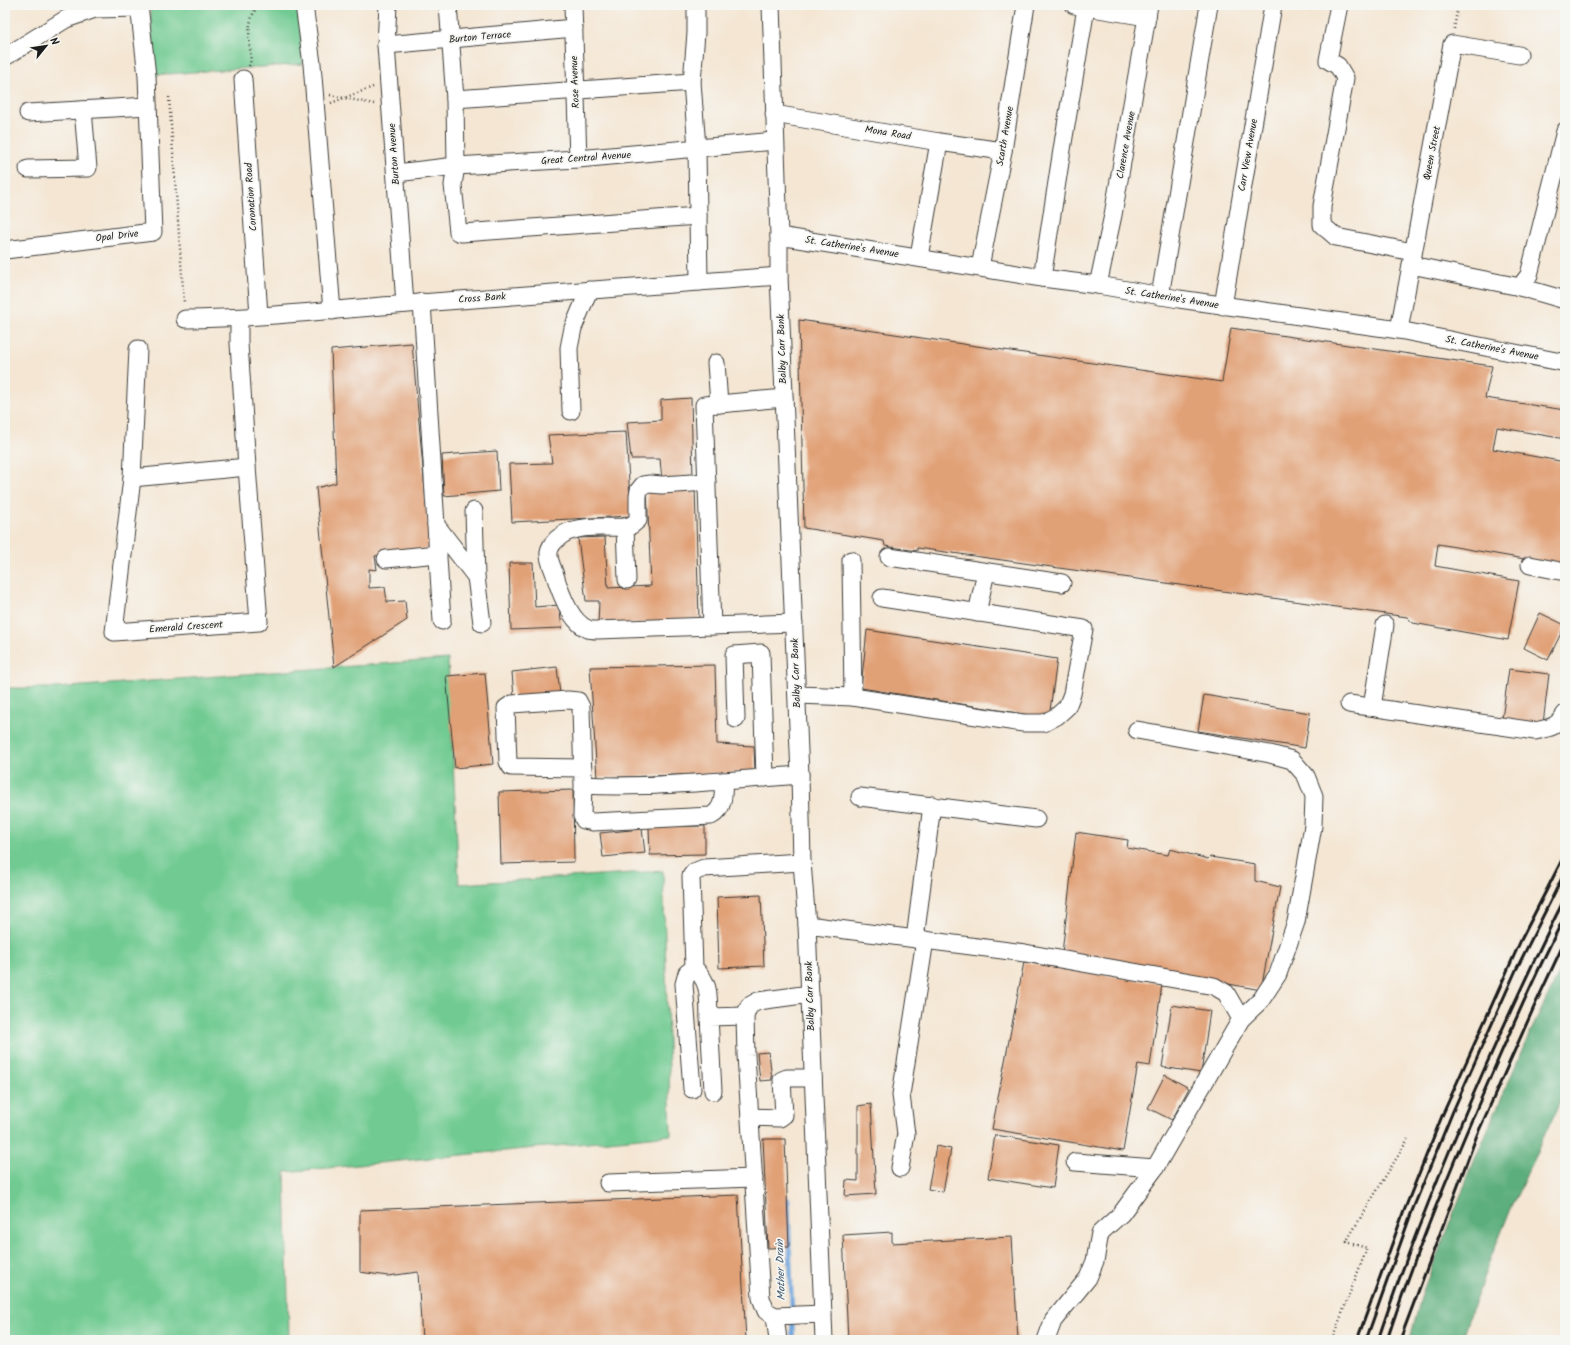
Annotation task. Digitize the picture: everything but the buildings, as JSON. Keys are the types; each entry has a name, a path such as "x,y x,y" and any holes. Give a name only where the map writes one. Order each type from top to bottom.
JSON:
{"street":[{"path":"304,5 312,64 332,311"},
{"name":"Burton Avenue","path":"388,5 386,45 396,173 413,303 436,525 442,621"},
{"path":"448,5 455,99 456,166 453,184 458,232 462,233 698,216"},
{"name":"Rose Avenue","path":"573,5 578,159"},
{"path":"696,5 696,33 692,82 697,148 699,282"},
{"name":"Balby Carr Bank","path":"771,5 779,276 797,695 802,862 807,925 824,1340"},
{"name":"Scarth Avenue","path":"980,267 1003,150 1026,5"},
{"path":"1160,296 1210,5"},
{"name":"Carr View Avenue","path":"1223,306 1274,5"},
{"path":"1339,5 1328,60 1338,66 1345,78 1322,206 1322,225 1336,237 1565,300"},
{"path":"1042,278 1064,137 1080,6 1148,11"},
{"path":"5,57 66,19 95,9 139,7"},
{"name":"Opal Drive","path":"5,250 153,232 148,76 139,7"},
{"name":"Clarence Avenue","path":"1098,285 1114,215 1148,11"},
{"name":"Burton Terrace","path":"386,45 574,28"},
{"path":"1452,44 1519,55"},
{"name":"Queen Street","path":"1399,330 1452,44"},
{"name":"Coronation Road","path":"243,79 259,315"},
{"path":"455,99 692,82"},
{"path":"28,113 148,106"},
{"path":"28,169 88,168 83,110"},
{"name":"Mona Road","path":"774,114 939,142 1003,150"},
{"path":"1520,287 1529,275 1565,131"},
{"name":"Great Central Avenue","path":"396,173 456,166 578,159 775,141"},
{"path":"919,257 939,142"},
{"name":"St. Catherine's Avenue","path":"779,236 919,257 1042,278 1098,285 1223,306 1399,330 1561,362 1565,361"},
{"name":"Cross Bank","path":"185,319 239,318 259,315 332,311 413,303 779,276"},
{"path":"571,411 569,348 573,328 589,290"},
{"name":"Emerald Crescent","path":"138,349 132,478 114,632 259,622 247,467 239,343 239,318"},
{"path":"716,363 719,404"},
{"path":"712,626 704,405 784,398"},
{"path":"132,478 247,467"},
{"path":"707,482 643,485 638,496 638,520 632,525 625,527 581,528 570,531 561,536 552,544 548,554 559,590 575,618 588,628 597,630 794,623"},
{"path":"474,511 476,577 482,623"},
{"path":"436,525 476,577"},
{"path":"625,527 627,580"},
{"path":"386,559 438,554"},
{"path":"889,557 1062,583"},
{"path":"851,560 853,697"},
{"path":"1530,565 1565,572"},
{"path":"977,613 986,572"},
{"path":"797,695 853,697 1023,723 1044,723 1057,716 1066,707 1072,694 1084,630 882,598"},
{"path":"1372,707 1385,625"},
{"path":"736,720 734,655 761,653 765,778"},
{"path":"584,768 511,767 508,762 506,708 512,704 568,700 578,701 581,707 584,768 582,816 584,820 592,822 711,816 717,813 721,806 723,781"},
{"path":"1349,704 1535,731 1550,728 1560,722 1565,714"},
{"path":"1046,1340 1054,1321 1088,1278 1095,1261 1100,1233 1121,1214 1155,1168 1241,1019 1261,1000 1278,974 1296,922 1313,826 1314,796 1306,776 1292,760 1270,754 1137,730"},
{"path":"583,786 599,787 675,784 800,774"},
{"path":"860,798 932,805 1036,819"},
{"path":"900,1168 906,1134 901,1095 920,939 932,805"},
{"path":"713,1090 707,986 702,975 694,968 691,876 694,872 704,868 802,862"},
{"path":"807,925 1025,952 1214,986 1226,993 1241,1019"},
{"path":"692,1089 684,984 687,973 694,968"},
{"path":"810,994 758,1001 749,1006 745,1016 761,1298 766,1311 779,1316 823,1314"},
{"path":"709,1017 745,1016"},
{"path":"750,1117 780,1118 784,1114 782,1080 787,1078 813,1078"},
{"path":"1075,1162 1155,1168"},
{"path":"608,1183 754,1178"},
{"path":"778,1340 779,1316"}],"path":[{"path":"243,79 251,62 249,38 250,22 258,5"},
{"path":"1452,44 1458,5"},
{"path":"315,100 344,98 389,81"},
{"path":"169,97 185,319"},
{"path":"315,100 344,98 391,108"},
{"path":"1332,1340 1367,1248 1346,1242 1408,1139"}],"green space":[{"path":"150,5 299,5 303,64 154,75"},
{"path":"448,659 459,884 663,871 671,1135 285,1172 289,1340 5,1340 5,688 56,688"},
{"path":"1565,961 1565,1090 1509,1213 1482,1281 1462,1340 1410,1340 1422,1293 1475,1159 1527,1039"}],"waterway":[{"name":"Mother Drain","path":"788,1199 792,1311"},
{"name":"Mother Drain","path":"792,1319 793,1340"}],"railway":[{"path":"1357,1340 1404,1211 1442,1116 1521,940 1565,854"},
{"path":"1366,1340 1412,1211 1453,1111 1516,970 1565,872"},
{"path":"1378,1340 1429,1200 1457,1131 1515,1001 1565,898"},
{"path":"1387,1340 1422,1241 1462,1143 1526,996 1565,916"},
{"path":"1400,1340 1477,1135 1565,941"}]}
